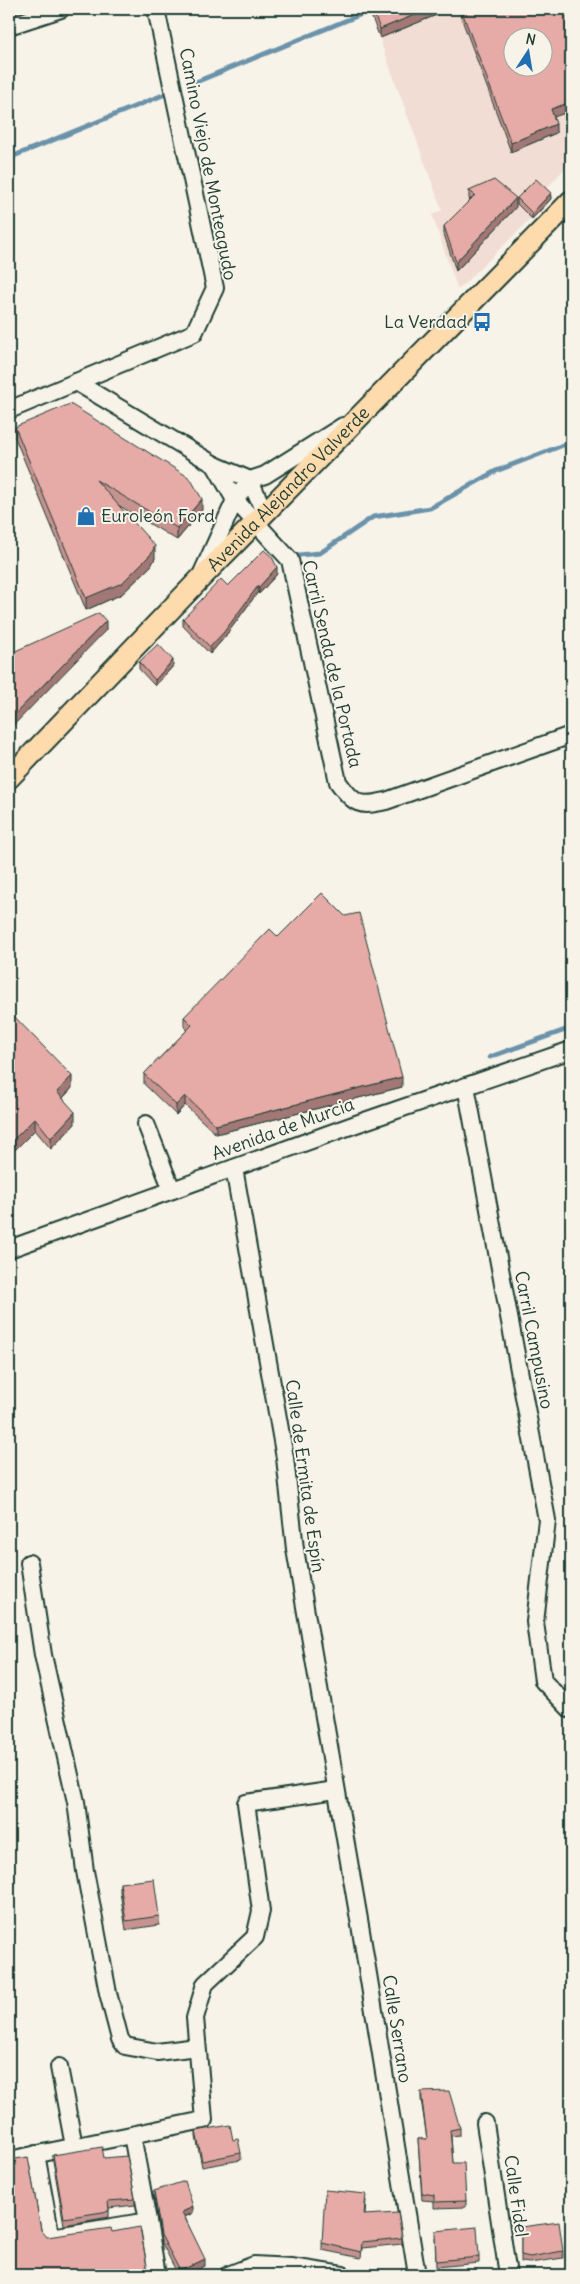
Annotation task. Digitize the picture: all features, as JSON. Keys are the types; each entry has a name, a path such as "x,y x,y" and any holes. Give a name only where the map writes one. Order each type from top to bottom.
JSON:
{"main road":[{"name":"Avenida Alejandro Valverde","path":"9,778 197,582 571,201"}],"street":[{"path":"9,26 60,9"},
{"name":"Camino Viejo de Monteagudo","path":"9,410 194,333 215,288 156,9"},
{"path":"76,382 215,465 250,480"},
{"path":"197,582 235,500 250,480 265,475 360,416"},
{"name":"Carril Senda de la Portada","path":"215,465 235,500 260,519 290,560 338,782 350,799 367,805 386,801 571,735"},
{"path":"250,480 260,519"},
{"name":"Avenida de Murcia","path":"9,1249 571,1050"},
{"name":"Carril Campusino","path":"466,1086 547,1520 535,1622 543,1681 571,1710"},
{"path":"146,1124 172,1190"},
{"name":"Calle de Ermita de Espín","path":"234,1168 285,1458 295,1549 336,1790"},
{"path":"29,1563 43,1654 76,1802 86,1879 108,1993 120,2039 125,2046 157,2052 197,2047"},
{"path":"9,2160 204,2120 194,2018 205,1984 255,1937 261,1911 246,1803 336,1790"},
{"name":"Calle Serrano","path":"336,1790 417,2275"},
{"path":"59,2067 74,2146"},
{"name":"Calle Fidel","path":"485,2123 508,2275"},
{"path":"132,2135 157,2275"},
{"path":"36,2154 51,2237 148,2221"},
{"path":"228,2275 254,2270 292,2267 343,2275"}],"shaded area":[{"path":"395,9 571,9 571,162 543,192 551,199 458,290 432,215 442,210 372,18"}],"building":[{"path":"372,9 429,9 380,29"},
{"path":"461,9 571,9 571,102 551,109 556,124 511,143"},
{"path":"536,179 551,193 532,213 517,198"},
{"path":"494,180 516,198 456,262 444,226 475,195 469,191"},
{"name":"Euroleón Ford","path":"70,404 190,478 202,499 177,528 96,480 155,546 151,554 122,583 86,598 15,427"},
{"path":"264,550 272,557 277,567 258,586 224,632 210,647 183,619 221,579 228,586"},
{"path":"99,613 106,621 9,720 9,654"},
{"path":"158,644 173,660 155,680 139,662"},
{"path":"322,893 345,916 359,913 402,1077 216,1125 185,1096 176,1105 144,1074 192,1025 184,1017 270,929 278,937"},
{"path":"9,1011 72,1076 57,1092 75,1112 51,1138 35,1118 9,1144"},
{"path":"154,1879 159,1916 126,1921 120,1883"},
{"path":"449,2091 460,2128 450,2130 453,2163 464,2163 466,2201 434,2202 434,2195 422,2193 418,2139 427,2139 421,2092"},
{"path":"230,2125 233,2140 238,2139 241,2153 202,2161 196,2131"},
{"path":"102,2147 104,2158 127,2156 135,2199 108,2201 109,2211 64,2218 53,2155"},
{"path":"28,2157 41,2230 47,2237 111,2228 112,2232 140,2227 147,2267 153,2275 9,2275 9,2160"},
{"path":"185,2181 193,2207 182,2212 205,2259 180,2271 161,2235 154,2191"},
{"path":"325,2190 366,2194 364,2215 398,2213 402,2238 362,2242 361,2252 322,2243"},
{"path":"559,2222 563,2251 530,2257 521,2255 521,2227"},
{"path":"477,2227 479,2257 436,2261 435,2231"}],"waterway":[{"path":"191,84 374,9"},
{"path":"9,158 163,95"},
{"path":"299,555 320,553 373,517 430,508 496,471 571,442"},
{"path":"490,1057 571,1028"}],"place":[{"name":"La Verdad","path":"482,322"},
{"name":"Euroleón Ford","path":"86,516"}]}
